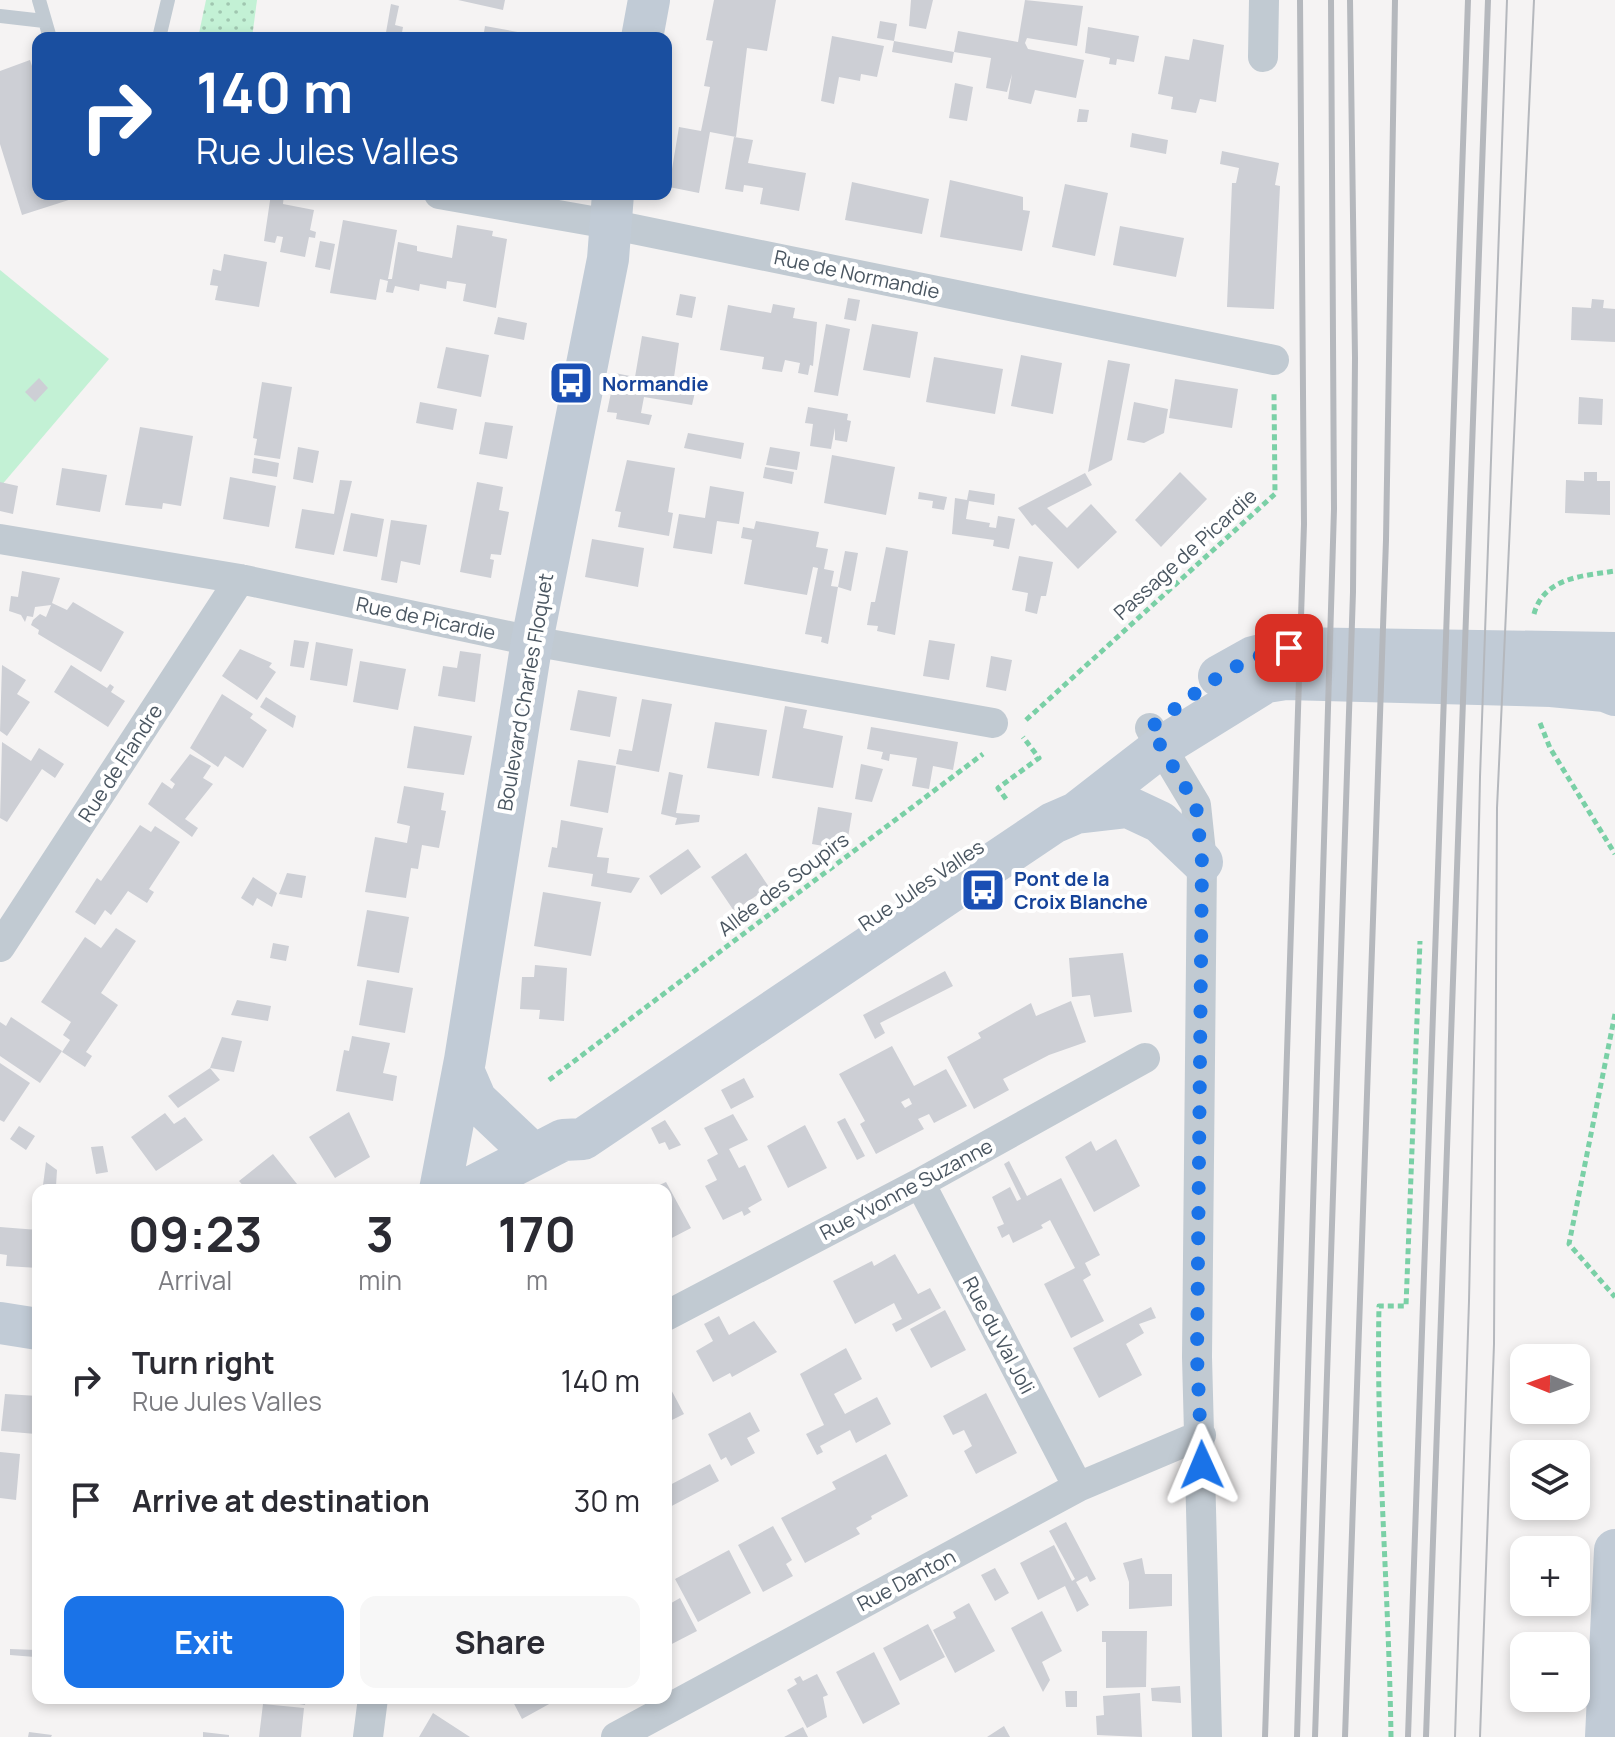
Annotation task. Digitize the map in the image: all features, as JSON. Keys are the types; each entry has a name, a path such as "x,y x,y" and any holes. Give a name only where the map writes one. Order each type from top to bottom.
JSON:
{"street":[{"path":"643,32 649,0"},
{"path":"1263,57 1264,0"},
{"name":"Rue de Normandie","path":"508,200 611,209 1274,360"},
{"name":"Boulevard Charles Floquet","path":"441,1184 463,1070 532,641 608,259 611,209"},
{"name":"Rue de Picardie","path":"0,539 240,579 532,641 1005,726"},
{"name":"Rue de Flandre","path":"0,947 240,579"},
{"name":"Rue Jules Valles","path":"548,1147 583,1139 1053,823 1076,813 1235,666 1253,657 1288,663 1547,668 1613,685"},
{"path":"1156,737 1196,805 1202,862 1197,1357 1207,1737"},
{"name":"Rue Jules Valles","path":"477,1184 548,1147 575,1123 1156,737"},
{"path":"1076,813 1128,807 1160,822 1202,862"},
{"name":"Rue Yvonne Suzanne","path":"672,1313 920,1183 1145,1058"},
{"path":"463,1070 476,1100 548,1147"},
{"name":"Rue du Val Joli","path":"920,1183 1078,1487"},
{"path":"0,1323 32,1328"},
{"name":"Rue Danton","path":"616,1737 1078,1487 1201,1435"},
{"path":"1606,1737 1615,1550"},
{"path":"368,1737 372,1704"}],"lane":[{"path":"39,0 48,32"},
{"path":"160,32 168,0"},
{"path":"0,16 44,21"}],"path":[{"name":"Passage de Picardie","path":"1005,726 1275,494 1274,360"},
{"path":"1005,726 1039,758 998,788 1006,799"},
{"name":"Allée des Soupirs","path":"549,1080 1005,726"},
{"path":"1391,1737 1390,1616 1381,1519 1379,1306 1406,1306 1420,941"},
{"path":"1615,1014 1569,1244 1615,1297"}],"green space":[{"path":"206,0 257,0 253,32 199,32"},
{"path":"0,270 109,359 0,487"}],"building":[{"path":"458,0 505,0 503,10"},
{"path":"714,0 776,0 767,51 747,48 736,137 710,132 699,193 672,188 672,169 679,127 701,131 710,87 704,86 713,41 706,40"},
{"path":"911,0 933,0 926,29 909,26"},
{"path":"1025,0 1083,6 1077,46 1027,38 1025,43 1028,49 1084,60 1076,98 1035,90 1031,104 1008,99 1012,74 1007,92 986,88 991,58 954,52 958,31 1018,42"},
{"path":"391,4 399,6 395,25 403,27 402,32 386,32"},
{"path":"880,21 897,24 894,41 877,38"},
{"path":"485,26 518,32 484,32"},
{"path":"1088,27 1139,36 1134,62 1117,59 1116,65 1109,64 1110,58 1085,53"},
{"path":"832,36 884,46 877,77 861,74 860,81 839,77 834,104 821,101"},
{"path":"1193,39 1224,45 1216,102 1200,99 1196,113 1171,109 1173,97 1158,94 1165,56 1189,60"},
{"path":"894,41 954,52 952,63 892,52"},
{"path":"30,60 32,66 32,200 69,200 22,215 0,144 0,71"},
{"path":"955,83 973,87 967,121 949,118"},
{"path":"1079,109 1089,110 1087,122 1077,122"},
{"path":"1132,133 1168,140 1166,154 1130,147"},
{"path":"734,137 753,140 748,163 806,173 799,211 760,204 763,188 744,185 743,192 725,189"},
{"path":"1222,151 1279,163 1275,185 1280,186 1274,309 1227,307 1232,183 1236,183 1239,168 1220,164"},
{"path":"950,180 1023,197 1023,210 1030,211 1022,251 940,237"},
{"path":"852,182 929,199 922,234 845,220"},
{"path":"1065,184 1108,193 1095,256 1052,247"},
{"path":"270,200 283,200 283,204 314,210 310,230 316,232 315,238 309,237 305,257 280,252 283,237 277,236 275,243 264,241"},
{"path":"343,220 397,230 388,279 392,279 398,242 417,246 417,251 452,258 457,225 493,231 492,236 507,239 496,308 463,301 466,284 447,281 446,289 420,284 419,291 395,286 393,293 386,292 388,281 380,279 376,300 330,293"},
{"path":"1120,226 1184,238 1176,277 1113,265"},
{"path":"320,241 335,244 330,270 315,267"},
{"path":"224,254 267,262 259,307 215,300 218,286 210,285 213,269 221,271"},
{"path":"680,294 696,297 692,318 676,315"},
{"path":"848,298 860,300 856,321 844,319"},
{"path":"1592,299 1604,300 1603,308 1615,309 1615,342 1571,340 1572,307 1591,308"},
{"path":"773,304 795,308 793,318 817,322 813,366 810,365 808,375 798,373 800,363 785,360 782,372 762,369 764,357 720,350 728,305 771,313"},
{"path":"498,317 527,323 524,340 494,334"},
{"path":"826,324 850,329 838,396 814,392"},
{"path":"872,324 918,332 910,378 863,370"},
{"path":"642,336 679,343 673,384 696,388 692,405 644,397 641,413 652,415 649,425 616,419 617,413 607,412 615,373 635,377"},
{"path":"446,347 489,355 481,397 437,388"},
{"path":"1021,355 1062,363 1053,414 1011,406"},
{"path":"934,357 1003,369 995,414 926,402"},
{"path":"1108,360 1130,364 1112,460 1088,472"},
{"path":"39,378 48,388 35,402 25,392"},
{"path":"1175,379 1238,389 1232,428 1169,418"},
{"path":"262,382 292,387 280,459 254,455 257,439 253,438"},
{"path":"1579,397 1603,399 1602,425 1578,424"},
{"path":"420,402 457,409 453,430 416,423"},
{"path":"1134,402 1168,409 1164,433 1144,443 1127,440"},
{"path":"808,407 848,414 847,420 851,421 847,442 835,440 835,428 831,449 810,446 813,424 805,423"},
{"path":"485,422 513,426 507,459 479,454"},
{"path":"140,427 193,436 181,506 163,503 162,509 125,505"},
{"path":"688,433 744,443 741,459 684,448"},
{"path":"298,447 319,451 313,483 293,479"},
{"path":"770,447 800,452 797,470 766,465"},
{"path":"832,455 895,467 886,515 824,503"},
{"path":"254,458 279,463 277,477 252,473"},
{"path":"627,460 675,468 668,512 673,513 669,536 618,527 621,512 615,511"},
{"path":"765,467 794,472 792,484 763,478"},
{"path":"62,468 107,475 100,512 56,505"},
{"path":"1180,472 1207,499 1161,547 1135,520"},
{"path":"1584,472 1597,472 1597,481 1610,481 1610,515 1565,513 1566,480 1584,481"},
{"path":"1085,473 1092,485 1047,508 1067,528 1091,504 1117,532 1078,569 1035,524 1032,526 1018,508"},
{"path":"230,477 276,486 269,527 223,519"},
{"path":"340,480 352,481 334,555 295,548 302,509 334,514"},
{"path":"0,482 18,486 13,514 0,511"},
{"path":"477,482 503,487 499,510 509,512 501,555 491,554 490,559 494,560 491,578 460,572"},
{"path":"710,486 744,492 739,524 717,521 712,554 673,548 679,514 705,518"},
{"path":"969,490 995,494 994,505 969,501 966,519 990,523 989,527 996,528 998,516 1015,519 1009,549 993,546 994,540 952,534 955,498 967,500"},
{"path":"919,492 947,497 944,510 932,508 933,501 918,499"},
{"path":"351,513 384,519 377,557 343,551"},
{"path":"391,520 427,525 420,565 401,561 397,583 381,580"},
{"path":"756,521 819,532 816,547 828,549 824,569 834,571 831,586 838,587 828,644 821,642 822,637 805,634 818,568 813,567 807,595 744,584 752,540 741,538 743,527 754,529"},
{"path":"592,539 644,548 638,587 585,577"},
{"path":"886,547 908,551 895,635 877,631 878,626 867,625"},
{"path":"845,551 858,553 851,591 838,587"},
{"path":"1019,556 1053,562 1046,596 1041,596 1037,614 1025,611 1028,593 1012,590"},
{"path":"22,571 60,578 52,603 67,610 73,602 124,632 101,672 38,634 39,630 31,625 40,614 46,617 51,605 35,607 33,617 27,616 25,622 21,615 9,611 11,596 18,597"},
{"path":"294,640 309,642 304,668 290,666"},
{"path":"929,640 955,644 949,680 923,676"},
{"path":"316,642 353,649 347,686 310,680"},
{"path":"240,649 272,663 269,667 276,672 257,700 222,676"},
{"path":"460,651 481,654 475,702 438,696 443,666 457,668"},
{"path":"991,656 1012,660 1006,691 986,687"},
{"path":"360,661 406,669 398,710 353,702"},
{"path":"2,665 26,680 17,694 30,702 7,736 0,731"},
{"path":"71,665 107,688 110,684 114,687 111,692 125,701 108,727 54,692"},
{"path":"578,690 617,697 610,737 570,730"},
{"path":"222,694 253,714 250,718 267,730 243,768 225,756 218,767 190,748"},
{"path":"266,697 296,716 293,728 260,707"},
{"path":"642,699 672,704 659,772 616,764 619,749 632,751"},
{"path":"785,706 807,710 803,728 843,736 833,788 772,778"},
{"path":"715,722 767,730 759,776 707,768"},
{"path":"414,726 472,736 464,775 407,768"},
{"path":"871,727 958,742 953,770 933,766 929,789 912,786 917,758 890,754 889,761 881,759 883,752 867,749"},
{"path":"2,742 31,761 39,748 64,764 55,778 42,769 7,822 0,818"},
{"path":"190,754 211,766 203,778 213,784 185,819 198,828 192,837 148,804 162,782 172,789 175,784 170,780"},
{"path":"578,760 616,766 608,813 570,806"},
{"path":"861,764 883,769 872,802 855,799"},
{"path":"669,772 683,775 676,813 700,815 699,822 675,825 677,818 661,814"},
{"path":"404,786 444,793 441,810 446,811 439,848 422,845 418,869 411,868 406,898 365,892 375,837 407,843 410,826 397,823"},
{"path":"818,807 852,813 846,850 812,844"},
{"path":"561,820 603,828 597,857 609,858 607,873 640,878 631,893 591,886 593,874 548,867 552,847 557,848"},
{"path":"140,825 151,832 155,826 180,842 149,889 154,892 147,903 128,891 111,915 105,910 95,925 75,912 97,878 101,881"},
{"path":"688,849 701,867 661,895 649,876"},
{"path":"746,853 769,887 734,911 711,877"},
{"path":"287,873 306,876 302,898 279,894"},
{"path":"253,877 277,893 272,907 257,898 253,906 241,898"},
{"path":"543,892 601,902 591,956 534,946"},
{"path":"367,910 409,917 399,973 357,966"},
{"path":"116,928 136,941 101,993 118,1005 86,1052 92,1056 85,1067 62,1052 70,1040 63,1035 71,1022 41,1002 85,937 101,948"},
{"path":"273,943 289,946 286,961 270,958"},
{"path":"1123,953 1132,1012 1094,1017 1090,995 1072,997 1069,958"},
{"path":"535,965 567,968 564,1021 539,1019 540,1010 520,1009 522,977 534,977"},
{"path":"945,971 953,986 880,1023 885,1033 875,1039 863,1015"},
{"path":"367,980 413,988 405,1033 359,1025"},
{"path":"237,1000 271,1006 268,1021 231,1015"},
{"path":"1071,1001 1086,1042 1049,1055 1003,1079 1009,1090 974,1109 947,1057 981,1038 978,1033 1031,1003 1036,1016"},
{"path":"11,1017 62,1051 40,1083 0,1056 0,1022 6,1026"},
{"path":"352,1036 390,1043 383,1073 397,1076 393,1101 336,1091 344,1050 349,1051"},
{"path":"222,1037 242,1041 234,1072 210,1068"},
{"path":"892,1046 914,1086 946,1069 967,1106 934,1123 929,1114 918,1119 924,1129 876,1154 860,1124 865,1121 839,1074","holes":["909,1098 912,1104 905,1108 901,1102"]},
{"path":"0,1063 30,1083 4,1122 0,1120"},
{"path":"210,1068 220,1080 178,1108 168,1096"},
{"path":"744,1078 754,1097 731,1109 721,1090"},
{"path":"349,1112 370,1157 335,1178 309,1137"},
{"path":"165,1113 174,1124 185,1117 203,1140 156,1171 131,1137"},
{"path":"733,1114 748,1140 729,1149 739,1168 745,1165 762,1200 748,1208 751,1212 744,1216 742,1211 723,1220 705,1186 717,1180 707,1160 718,1154 704,1128"},
{"path":"845,1118 865,1156 857,1160 837,1122"},
{"path":"665,1120 681,1145 669,1150 665,1142 659,1144 651,1128"},
{"path":"805,1125 827,1168 788,1188 767,1146"},
{"path":"19,1126 35,1136 26,1150 10,1139"},
{"path":"1116,1139 1140,1186 1094,1212 1065,1157 1091,1141 1096,1151"},
{"path":"103,1146 108,1172 96,1174 91,1147"},
{"path":"273,1154 297,1184 242,1184 239,1181"},
{"path":"1009,1161 1027,1196 1061,1178 1100,1255 1085,1263 1091,1275 1083,1280 1104,1321 1071,1338 1044,1284 1075,1268 1050,1220 1041,1225 1043,1228 1013,1243 1009,1234 1002,1238 997,1227 1004,1224 992,1197 1010,1187 1017,1201 1021,1199 1004,1164"},
{"path":"46,1162 57,1170 56,1184 43,1184"},
{"path":"672,1193 691,1228 672,1238"},
{"path":"0,1227 32,1230 32,1268 6,1266 7,1255 0,1254"},
{"path":"895,1254 918,1294 930,1288 941,1308 896,1332 892,1324 902,1319 894,1303 855,1324 833,1281 872,1261 874,1266"},
{"path":"1151,1307 1156,1318 1139,1324 1144,1333 1126,1344 1142,1375 1099,1398 1073,1348"},
{"path":"945,1310 966,1350 931,1368 910,1329"},
{"path":"719,1316 729,1335 754,1321 777,1352 732,1377 730,1373 713,1382 696,1351 713,1341 704,1324"},
{"path":"846,1348 862,1379 834,1394 845,1414 877,1397 891,1424 856,1443 850,1430 820,1446 823,1452 817,1455 806,1434 824,1425 800,1374"},
{"path":"672,1391 684,1414 672,1420"},
{"path":"986,1393 1017,1453 976,1474 964,1451 972,1446 964,1430 953,1435 943,1416"},
{"path":"5,1394 32,1396 32,1434 1,1431"},
{"path":"750,1412 760,1431 747,1438 755,1453 731,1466 726,1457 721,1460 708,1434"},
{"path":"0,1452 20,1454 16,1500 0,1498"},
{"path":"886,1454 908,1496 871,1516 872,1519 856,1528 860,1534 805,1563 781,1518 836,1489 832,1482"},
{"path":"710,1464 719,1481 672,1506 672,1484"},
{"path":"1066,1522 1096,1579 1090,1582 1087,1576 1076,1582 1089,1605 1077,1612 1065,1586 1038,1600 1020,1563 1054,1545 1072,1581 1075,1579 1049,1531"},
{"path":"773,1526 792,1560 786,1564 793,1576 763,1592 738,1545"},
{"path":"729,1550 751,1593 698,1622 675,1579"},
{"path":"1142,1558 1145,1574 1172,1574 1172,1606 1129,1609 1129,1582 1123,1563"},
{"path":"995,1568 1009,1593 995,1601 981,1575"},
{"path":"680,1598 697,1631 672,1644 672,1603"},
{"path":"969,1603 995,1651 955,1673 933,1630 956,1618 953,1612"},
{"path":"1042,1611 1062,1651 1042,1662 1050,1680 1043,1692 1011,1628"},
{"path":"928,1624 945,1657 900,1681 883,1648"},
{"path":"1102,1631 1147,1631 1146,1687 1106,1688 1106,1642 1102,1642"},
{"path":"10,1649 32,1650 32,1657 10,1655"},
{"path":"874,1652 900,1704 863,1724 836,1672"},
{"path":"817,1674 828,1695 823,1697 827,1717 807,1728 787,1690 797,1684 794,1679 800,1676 803,1681"},
{"path":"1180,1686 1181,1703 1152,1701 1151,1688"},
{"path":"1065,1691 1077,1691 1077,1707 1066,1707"},
{"path":"1140,1693 1142,1737 1097,1735 1096,1716 1104,1715 1103,1696"},
{"path":"263,1704 304,1708 301,1737 259,1737"},
{"path":"514,1704 549,1704 522,1719"},
{"path":"433,1713 470,1737 419,1737"},
{"path":"1004,1726 1010,1737 987,1737"},
{"path":"803,1727 808,1737 784,1737"},
{"path":"29,1732 52,1735 28,1737"},
{"path":"203,1732 229,1735 229,1737 203,1737"}],"tram line":[{"path":"1455,1737 1469,1301 1480,777 1507,0"},
{"path":"1480,1737 1494,1344 1497,808 1534,0"}],"railway":[{"path":"1265,1737 1304,524 1300,0"},
{"path":"1297,1737 1334,509 1331,0"},
{"path":"1315,1737 1353,592 1355,358 1350,0"},
{"path":"1345,1737 1386,540 1395,0"},
{"path":"1408,1737 1468,0"},
{"path":"1426,1737 1488,0"}],"place":[{"name":"Normandie","path":"571,383"},
{"name":"Pont de la Croix Blanche","path":"983,890"}],"route":[{"path":"1202,1465 1197,1357 1202,862 1196,805 1150,728 1235,666 1253,657 1289,648"}]}
